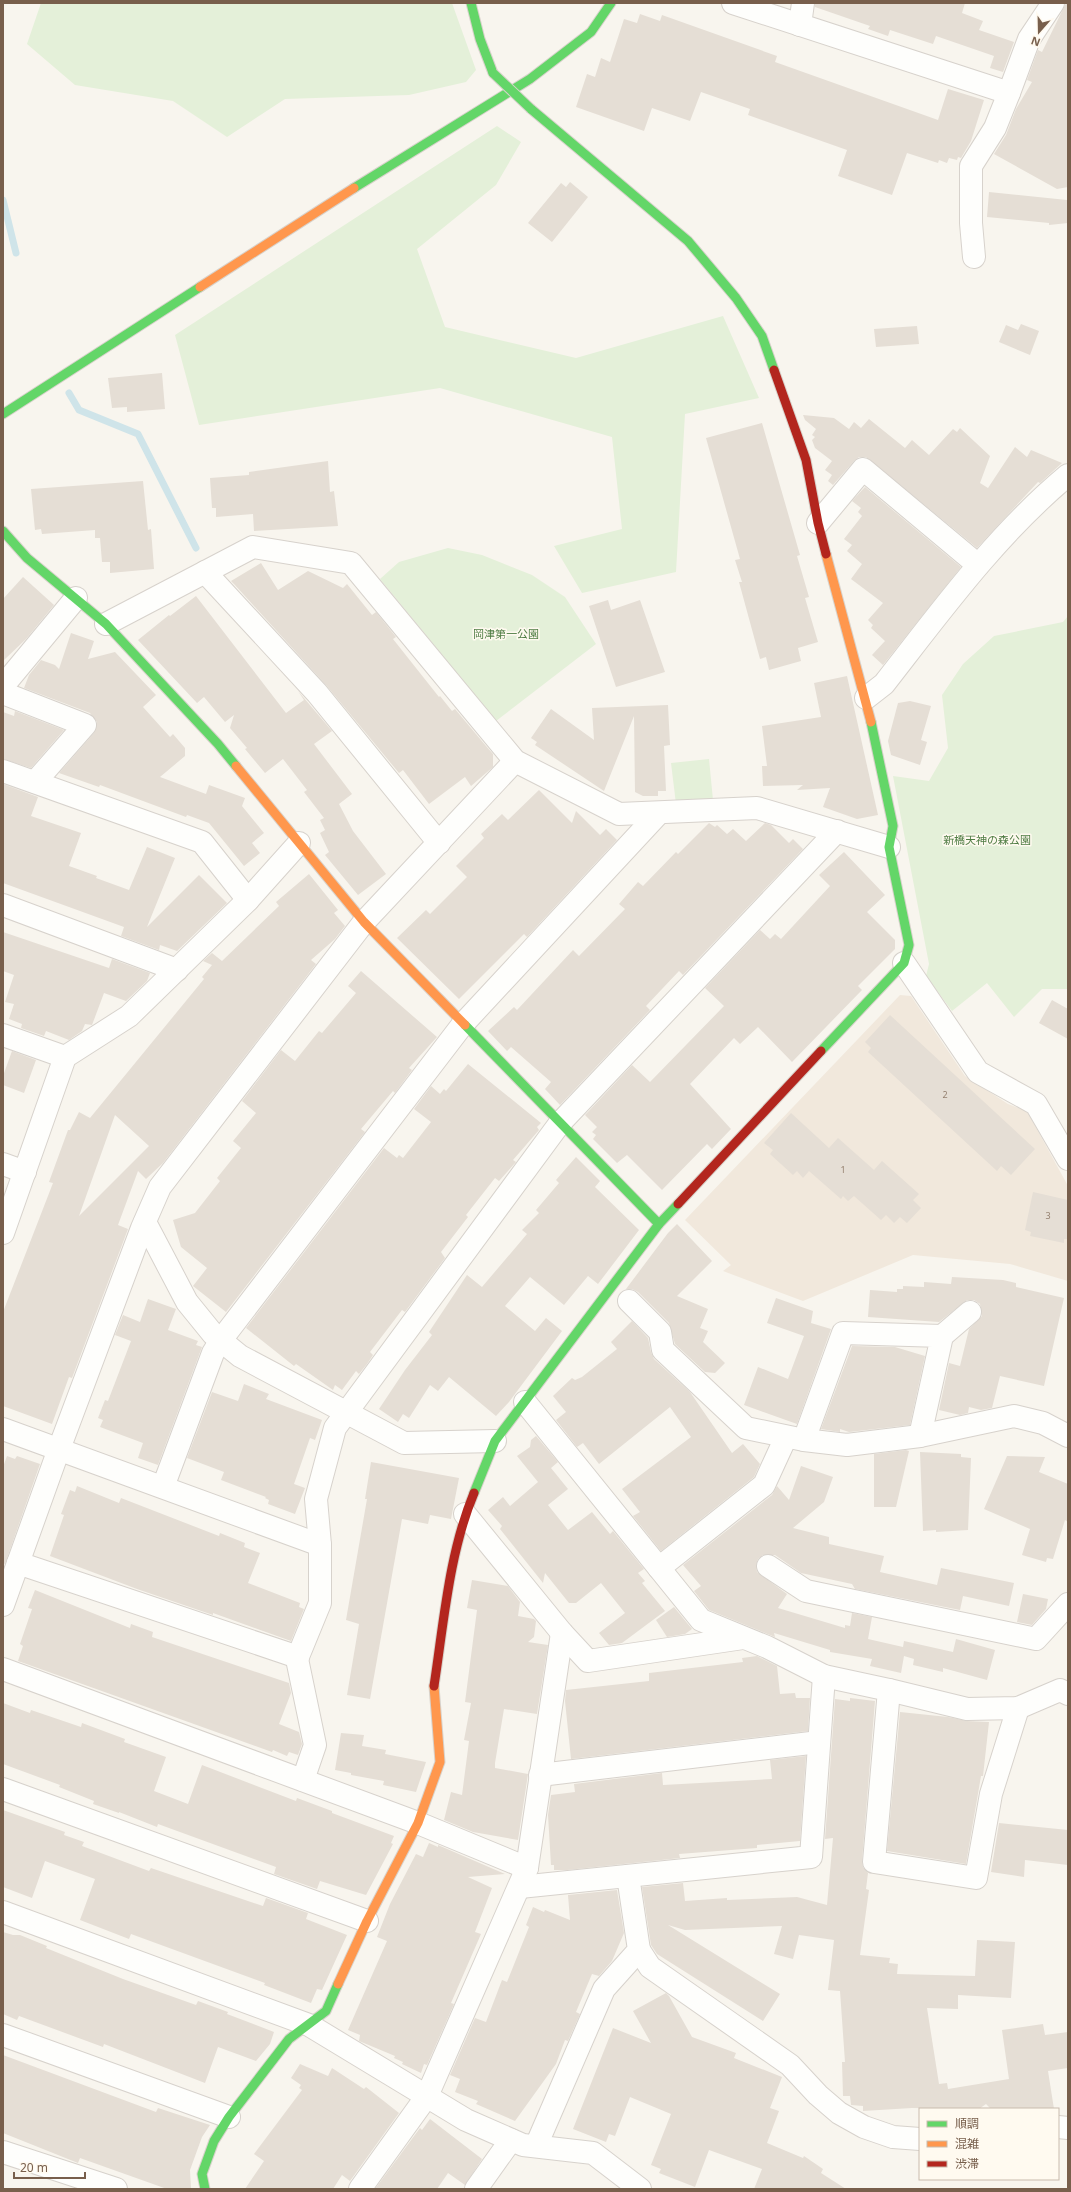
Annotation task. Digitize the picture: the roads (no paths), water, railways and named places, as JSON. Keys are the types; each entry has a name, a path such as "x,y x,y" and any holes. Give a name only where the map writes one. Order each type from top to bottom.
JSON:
{"street":[{"path":"205,2189 202,2174 214,2141 229,2118 289,2039 326,2011 367,1921 418,1824 440,1762 434,1686 450,1579 465,1514 496,1440 525,1402 621,1294 659,1224 904,963 909,945 889,847 892,826 866,698 818,523 806,460 762,336 736,298 688,241 531,109 493,73 480,40 471,3"},
{"path":"3,414 394,162 530,79 591,32 611,3"},
{"path":"734,3 1009,93"},
{"path":"800,25 803,3"},
{"path":"974,257 971,223 971,166 995,128 1029,39 1052,3"},
{"path":"818,523 863,469 978,566"},
{"path":"866,698 884,684 978,566 1036,502 1068,475"},
{"path":"3,531 27,558 106,624 218,744 364,922 659,1224"},
{"path":"106,624 253,547 351,563 515,761 619,814 658,814 757,808 889,847"},
{"path":"205,572 317,693 439,843"},
{"path":"3,686 76,598"},
{"path":"3,693 85,725 35,782"},
{"path":"3,1606 59,1449 145,1222 160,1187 364,922 515,761"},
{"path":"3,771 202,842 248,900"},
{"path":"163,1487 212,1353 221,1340 463,1024 658,814"},
{"path":"303,1780 315,1744 298,1657 320,1603 320,1545 316,1499 335,1428 560,1123 837,831"},
{"path":"3,1234 65,1057 129,1016 248,900 299,843"},
{"path":"3,905 177,970"},
{"path":"904,963 978,1072 1036,1104 1068,1159"},
{"path":"3,1035 65,1057"},
{"path":"3,1164 25,1172"},
{"path":"145,1222 187,1302 221,1340 240,1356 404,1443 496,1440"},
{"path":"621,1294 660,1332 663,1350 746,1428 795,1438 847,1445 920,1436 1014,1416 1043,1423 1068,1436"},
{"path":"920,1436 942,1336 970,1312"},
{"path":"659,1568 764,1485 795,1438 843,1333 942,1336"},
{"path":"525,1402 701,1620 744,1638 824,1676 967,1709 1018,1708 1060,1690 1068,1694"},
{"path":"3,1429 320,1545"},
{"path":"465,1514 562,1633 588,1661 744,1638"},
{"path":"18,1563 298,1657"},
{"path":"768,1566 806,1591 1036,1639 1068,1604"},
{"path":"360,2189 427,2096 523,1877 562,1633"},
{"path":"3,1669 418,1824 523,1877 628,1876 811,1857 824,1676"},
{"path":"889,1690 874,1862 976,1878 991,1794 1018,1708"},
{"path":"540,1775 819,1742"},
{"path":"3,1789 367,1921"},
{"path":"628,1876 639,1950 650,1967 790,2065 818,2095 839,2113 864,2127 893,2137 919,2139"},
{"path":"3,1912 309,2025 466,2120 523,2145 593,2153 640,2189"},
{"path":"536,2146 604,1989 639,1950"},
{"path":"3,2035 229,2118"},
{"path":"476,2189 511,2140"},
{"path":"3,2152 116,2189"}],"waterway":[{"path":"3,200 16,253"},
{"path":"69,393 79,410 138,434 196,548"}],"park label":[{"name":"岡津第一公園","path":"506,633"},
{"name":"新橋天神の森公園","path":"987,839"}]}
